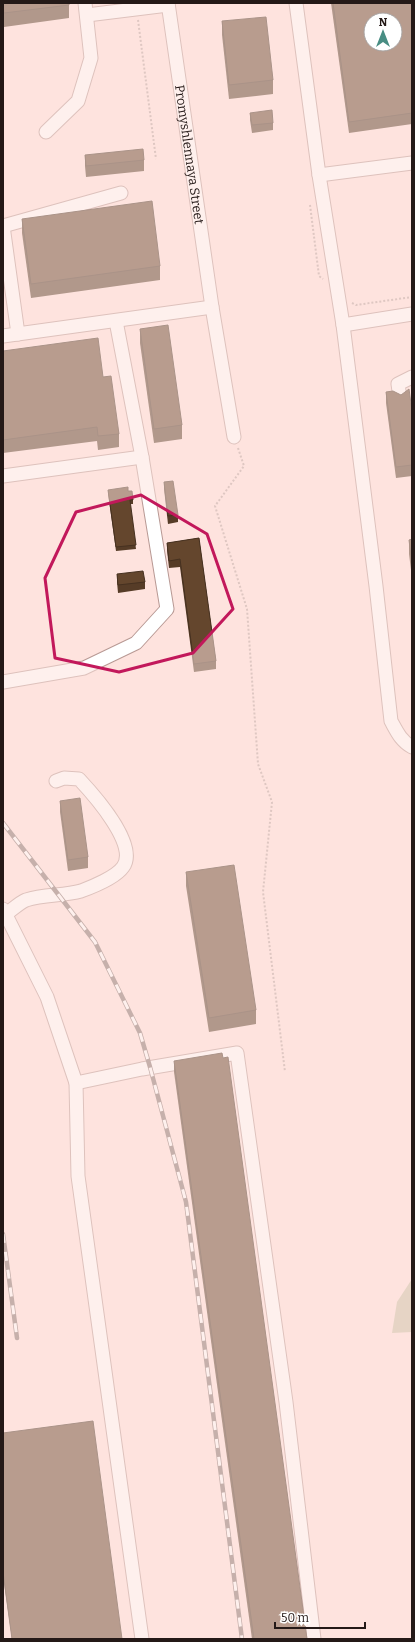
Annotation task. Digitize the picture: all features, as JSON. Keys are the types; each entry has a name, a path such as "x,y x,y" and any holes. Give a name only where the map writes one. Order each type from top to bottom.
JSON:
{"street":[{"path":"296,3 319,175 343,325 376,586 391,721 405,743 412,747"},
{"path":"46,132 78,101 91,58 86,9 136,9 168,4"},
{"name":"Promyshlennaya Street","path":"168,4 212,306 234,437"},
{"path":"319,175 412,164"},
{"path":"18,334 3,226 121,193"},
{"path":"3,336 116,321 212,306"},
{"path":"343,325 412,314"},
{"path":"3,682 84,668 136,643 167,609 142,457 116,321"},
{"path":"400,398 398,384 412,377"},
{"path":"3,476 142,457"},
{"path":"56,781 64,778 78,779 90,790 120,832 125,844 126,859 124,866 118,872 95,885 79,891 26,900 5,911 48,997 76,1082 78,1176 142,1639"},
{"path":"76,1082 237,1053 285,1394 314,1639"}],"path":[{"path":"136,9 156,159"},
{"path":"234,437 244,466 215,506 248,609 258,764 272,802 263,892 285,1072"}],"highlighted area":[{"path":"141,495 207,534 233,609 193,653 119,672 55,658 45,578 76,512"}],"shaded area":[{"path":"412,1279 412,1332 392,1333 397,1302"}],"building":[{"path":"3,3 69,3 69,5 4,13"},
{"path":"333,3 412,3 412,113 349,122"},
{"path":"266,17 273,80 229,85 222,21"},
{"path":"272,110 273,123 252,125 250,113"},
{"path":"143,149 144,160 86,166 85,155"},
{"path":"152,201 160,266 31,284 22,219"},
{"path":"168,325 182,425 154,429 140,329"},
{"path":"98,338 103,377 111,376 119,434 98,436 97,427 3,440 3,351"},
{"path":"409,389 412,411 412,465 396,467 386,392 393,391 401,395"},
{"path":"173,481 178,515 168,516 164,482"},
{"path":"128,487 128,491 132,491 133,500 130,500 136,545 116,547 108,490"},
{"path":"199,538 216,661 194,664 180,559 169,561 167,543"},
{"path":"412,539 412,564 409,540"},
{"path":"143,571 145,582 118,585 117,574"},
{"path":"80,798 88,857 68,860 60,801"},
{"path":"234,865 256,1010 209,1018 186,872"},
{"path":"222,1053 223,1058 228,1057 307,1639 254,1639 174,1061"},
{"path":"93,1421 122,1639 12,1639 3,1572 3,1433"}],"railway":[{"path":"3,823 95,942 140,1033 150,1067 186,1202 242,1639"},
{"path":"3,1234 17,1338"}]}
